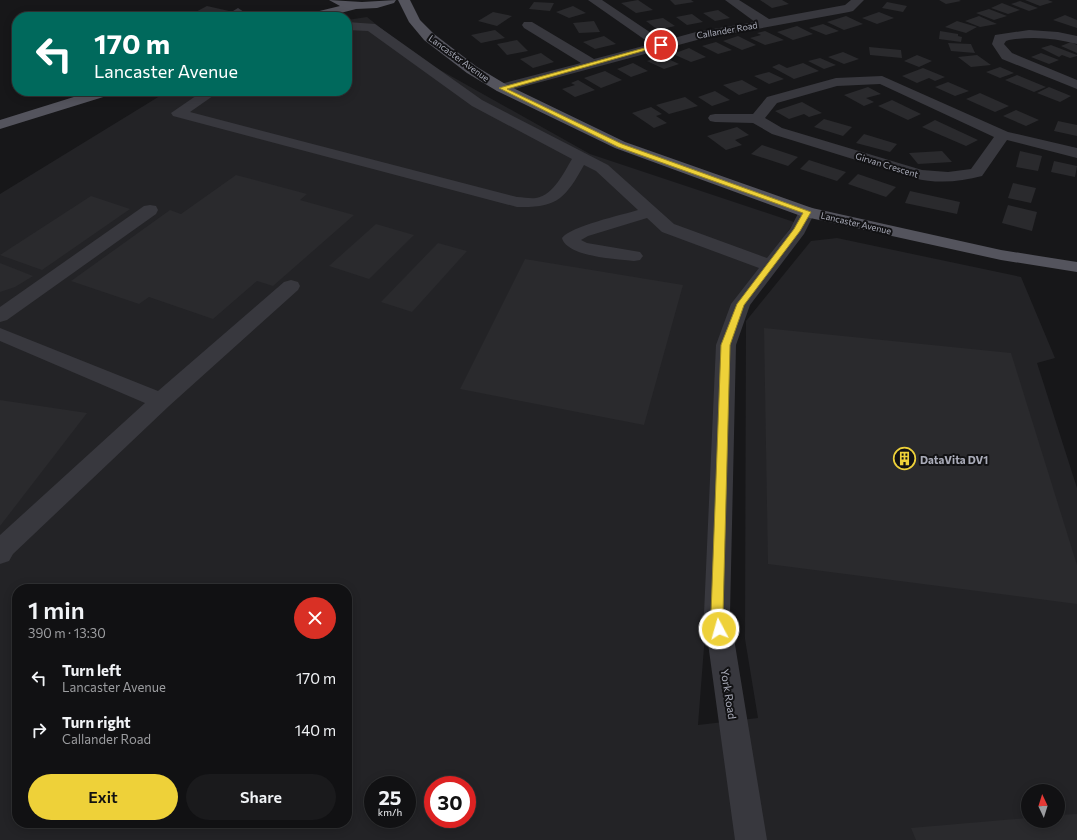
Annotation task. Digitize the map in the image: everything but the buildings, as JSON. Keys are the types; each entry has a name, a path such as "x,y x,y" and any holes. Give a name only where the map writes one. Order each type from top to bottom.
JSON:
{"main road":[{"path":"308,12 319,6 324,0"},
{"name":"Lancaster Avenue","path":"335,0 394,9 415,22 435,41 472,70 502,88 620,146 807,212 1001,255 1077,267"},
{"name":"Lancaster Avenue","path":"404,0 415,22"},
{"path":"332,12 361,5"},
{"path":"0,125 21,117 91,96"},
{"path":"0,120 21,117"}],"street":[{"path":"594,0 661,45"},
{"path":"730,0 766,23"},
{"name":"Callander Road","path":"502,88 696,36 849,8 858,0"},
{"path":"528,25 592,64"},
{"path":"352,26 371,27 477,103 602,168 668,228 770,266"},
{"path":"1077,40 1024,29 1016,34 1000,38 998,44 1000,50 1007,56 1077,85"},
{"path":"715,118 757,119 772,100 836,82 881,74 1003,135 1077,153"},
{"path":"205,96 178,113 517,202 542,202 551,197 560,189 581,157"},
{"name":"Girvan Crescent","path":"757,119 764,125 777,131 920,175 938,178 959,177 976,173 1003,135"},
{"path":"0,316 150,210"},
{"path":"634,256 582,248 572,242 571,238 582,232 650,212"},
{"name":"York Road","path":"752,840 717,614 725,353 726,345 741,304 798,230 807,212"},
{"path":"0,554 4,547 161,401 291,286"},
{"path":"0,334 161,401"}],"shaded area":[{"path":"367,17 417,57 590,154 794,222 729,323 698,725 758,718 745,639 746,321 811,241 837,238 1021,277 1055,358 1037,363 1077,488 1077,840 0,840 0,194 160,96 352,96 352,19"}],"place":[{"name":"DataVita DV1","path":"905,459"}],"route":[{"path":"661,45 502,88 620,146 807,212 798,230 741,304 726,345 717,614 719,629"}]}
